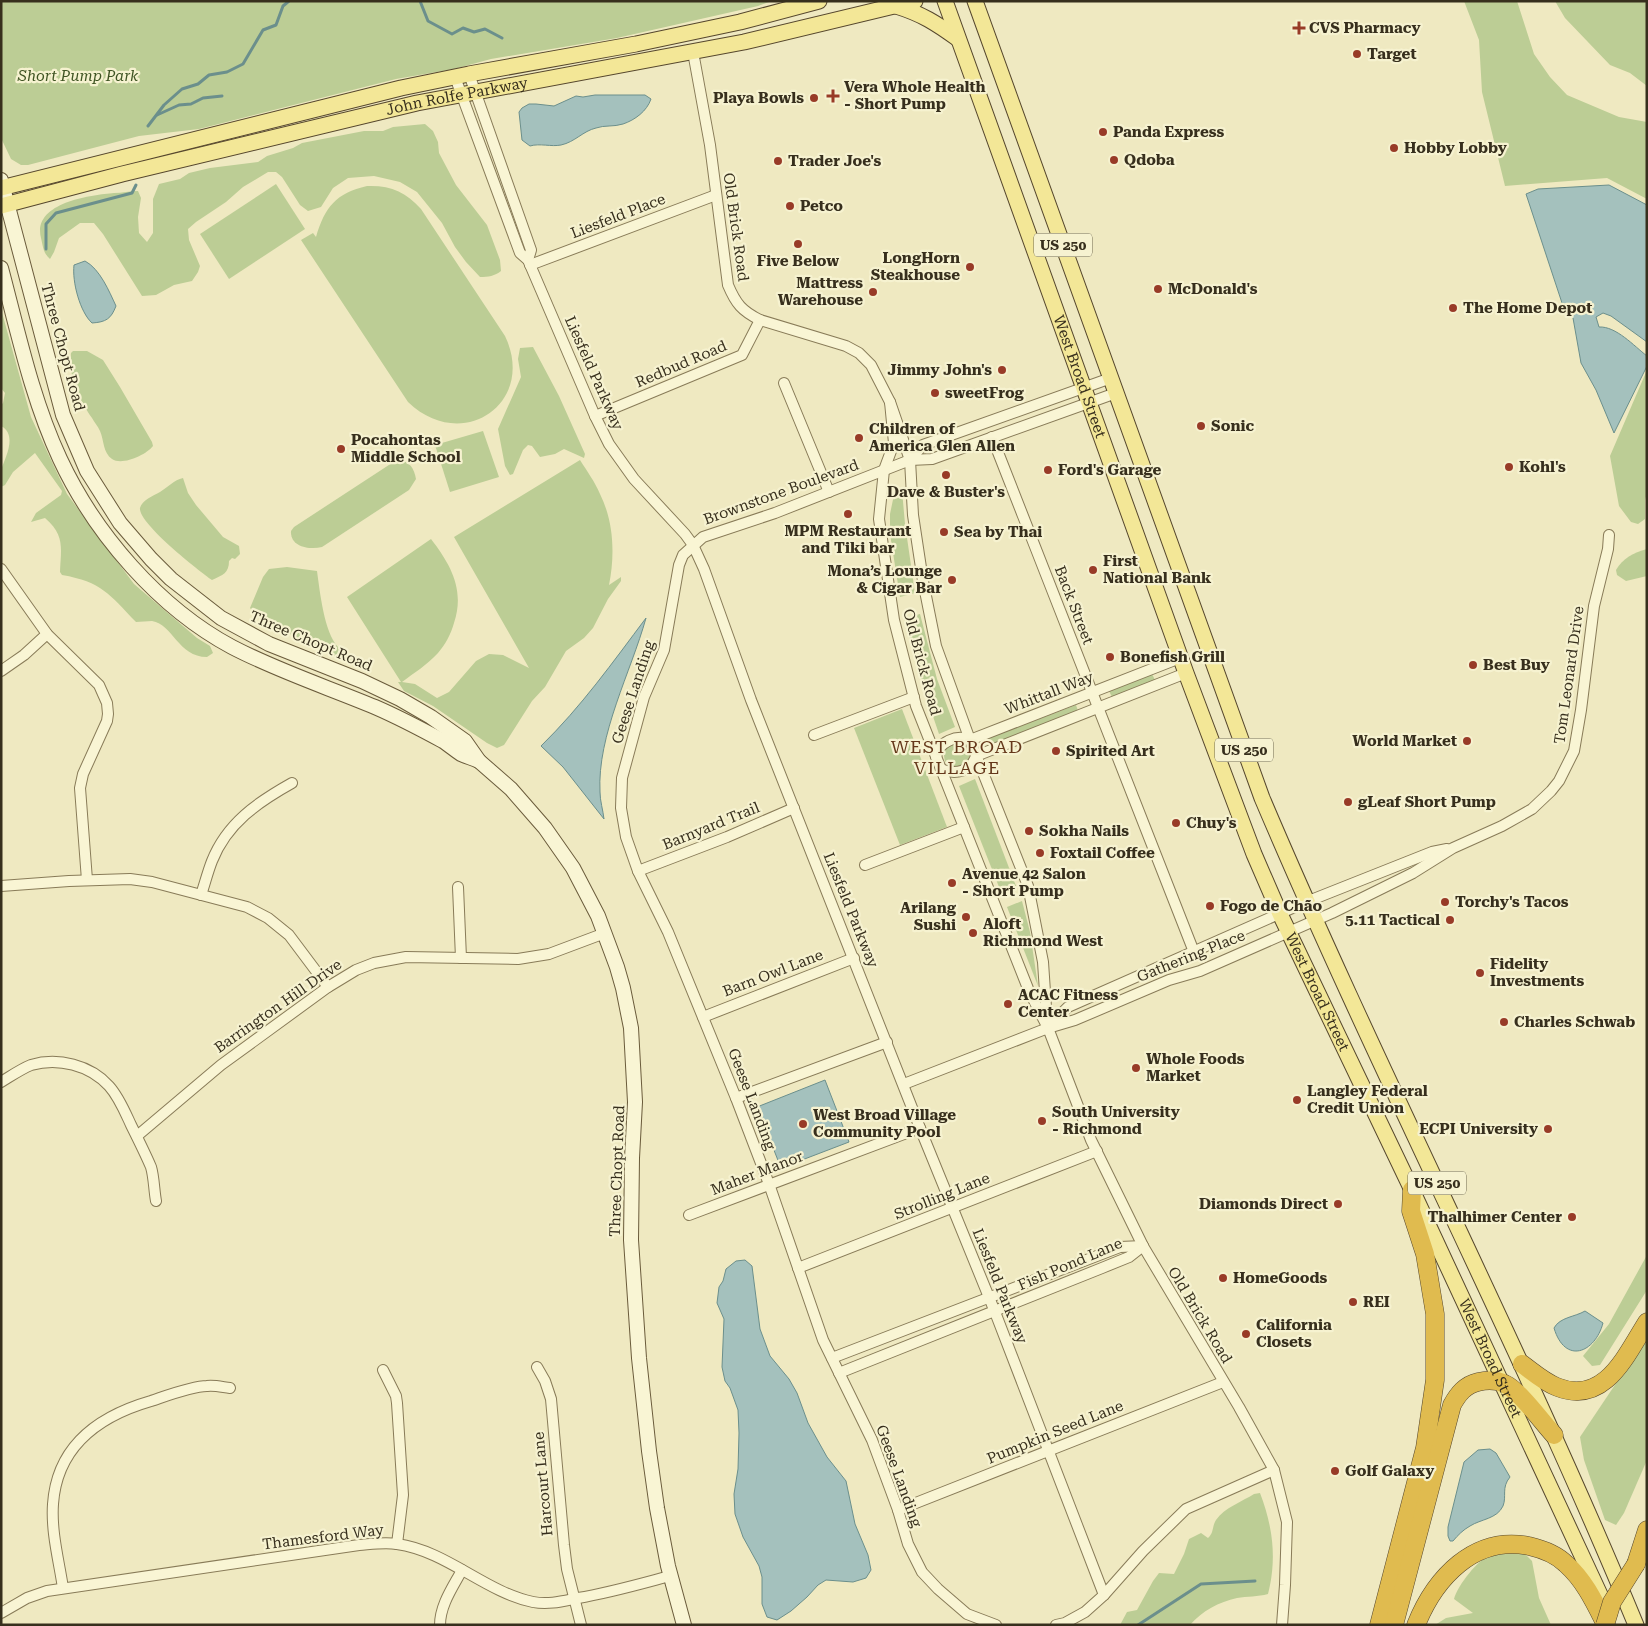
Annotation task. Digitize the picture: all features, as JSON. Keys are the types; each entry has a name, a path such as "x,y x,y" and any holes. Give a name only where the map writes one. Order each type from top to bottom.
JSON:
{"highway":[{"path":"1379,1625 1425,1448 1435,1380 1434,1306 1425,1254 1411,1211 1412,1190"},
{"path":"1522,1364 1556,1386 1574,1391 1589,1389 1601,1384 1615,1372 1647,1322"},
{"path":"1394,1625 1452,1405 1458,1394 1471,1384 1488,1380 1501,1382 1514,1391 1554,1435"},
{"path":"1614,1625 1646,1532"},
{"path":"1416,1625 1434,1591 1448,1575 1473,1553 1485,1548 1505,1544 1520,1544 1549,1552 1565,1563 1588,1589 1605,1625"},
{"path":"1605,1625 1612,1602 1636,1564"}],"main road":[{"name":"John Rolfe Parkway","path":"2,185 401,88 462,75 636,44 740,22 819,1"},
{"name":"John Rolfe Parkway","path":"5,205 130,172 417,103 744,42 914,1"},
{"name":"West Broad Street","path":"945,1 1180,658 1251,846 1280,914 1412,1190 1614,1625"},
{"name":"West Broad Street","path":"975,1 1262,798 1306,902 1522,1364 1608,1557 1636,1625"},
{"path":"896,6 922,15 958,39"},
{"name":"Three Chopt Road","path":"2,185 5,205 63,415 87,471 110,510 133,539 171,578 221,618 269,644 354,678 400,699 431,717 465,741 479,760 511,789 545,828 573,868 591,900 605,933 623,988 631,1028 635,1102 630,1209 639,1358 657,1508 670,1576 684,1625"},
{"name":"Three Chopt Road","path":"1,268 35,392 61,460 107,536 146,582 193,621 230,646 270,665 402,719 444,742 462,755 479,760"}],"street":[{"name":"Old Brick Road","path":"693,52 710,145 728,285 735,301 747,314 760,320 846,346 859,353 871,365 890,402 910,460 913,515 923,581 936,646 976,756 1028,886 1043,962 1048,1028"},
{"name":"Liesfeld Parkway","path":"462,75 520,253 529,262 595,416 609,444 634,479 693,545 704,569 751,700 920,1128 954,1208 1104,1595"},
{"name":"Liesfeld Place","path":"529,262 716,195"},
{"name":"Redbud Road","path":"595,416 742,355 760,320"},
{"name":"Brownstone Boulevard","path":"910,460 923,445 1111,378"},
{"path":"784,383 829,492"},
{"name":"Brownstone Boulevard","path":"693,545 703,537 775,513 910,460 932,458 1116,393"},
{"name":"Old Brick Road","path":"890,402 894,442 884,470 879,519 894,620 914,697 1029,991 1048,1028 1097,1151 1142,1246 1239,1407 1274,1470 1287,1522 1282,1625"},
{"name":"Back Street","path":"992,437 1194,952"},
{"name":"Tom Leonard Drive","path":"1289,932 1413,873 1452,848 1502,826 1532,809 1551,791 1564,773 1576,743 1594,606 1608,549 1609,534"},
{"name":"Geese Landing","path":"693,545 683,555 679,565 664,650 644,697 622,778 621,808 626,837 638,871 658,908 736,1098 769,1184 823,1340 872,1440 898,1510 908,1544 922,1572 967,1614 996,1625"},
{"path":"1,569 47,634 61,650 99,685 107,703 107,721 83,774 80,788 86,880"},
{"path":"1,671 24,655 47,634"},
{"name":"Whittall Way","path":"936,757 937,751 959,737 970,740 1180,658"},
{"name":"Whittall Way","path":"941,769 949,773 961,771 974,763 976,756 1186,674"},
{"path":"814,735 914,697"},
{"path":"201,894 212,860 235,823 265,798 292,783"},
{"name":"Barnyard Trail","path":"638,871 727,837 794,808"},
{"path":"866,865 964,827"},
{"name":"Tom Leonard Drive","path":"1280,914 1432,852 1452,848"},
{"path":"1,886 130,879 152,882 247,907 268,918 289,936 328,987"},
{"path":"458,887 460,958"},
{"name":"Gathering Place","path":"1048,1028 1068,1007 1280,914"},
{"name":"Gathering Place","path":"904,1084 1048,1028 1075,1020 1169,980 1200,971 1289,932"},
{"name":"Barrington Hill Drive","path":"137,1136 221,1065 328,987 356,970 374,963 406,956 518,959 549,954 605,933"},
{"name":"Barn Owl Lane","path":"703,1017 854,958"},
{"path":"736,1098 887,1042"},
{"path":"1,1082 33,1065 58,1062 78,1066 94,1074 108,1085 118,1098 137,1136 151,1168 156,1201"},
{"name":"Maher Manor","path":"690,1215 920,1128"},
{"name":"Strolling Lane","path":"798,1268 1097,1151"},
{"name":"Fish Pond Lane","path":"832,1358 1120,1247 1142,1246"},
{"name":"Fish Pond Lane","path":"839,1373 1129,1257 1142,1246"},
{"name":"Harcourt Lane","path":"537,1367 545,1381 551,1399 564,1545 580,1625"},
{"path":"383,1370 396,1396 398,1412 403,1495 398,1544"},
{"name":"Pumpkin Seed Lane","path":"898,1510 1223,1382"},
{"path":"63,1588 53,1524 53,1504 58,1479 65,1461 83,1437 104,1419 136,1405 201,1386 230,1388"},
{"path":"1056,1625 1065,1623 1086,1612 1104,1595 1143,1551 1186,1509 1258,1475 1274,1470"},
{"name":"Thamesford Way","path":"1,1613 27,1598 47,1590 382,1543 398,1544 436,1557 509,1594 534,1602 550,1604 608,1593 670,1576"},
{"path":"440,1625 440,1617 444,1605 462,1570"}],"green space":[{"name":"Short Pump Park","path":"1,1 772,1 758,6 617,38 491,59 454,69 396,79 199,129 139,136 28,165 21,165 11,159 1,138"},
{"path":"1464,1 1517,1 1534,54 1550,77 1567,95 1619,117 1647,122 1647,199 1607,178 1505,186 1482,92 1479,40"},
{"path":"1555,1 1647,1 1647,86 1630,73 1610,65 1565,18"},
{"path":"425,124 433,131 438,142 439,153 456,185 487,225 500,260 501,271 496,274 480,277 466,262 455,247 442,223 417,192 400,182 374,176 348,178 333,188 321,207 308,211 300,205 282,177 276,172 268,172 243,187 226,202 188,229 189,240 200,266 198,272 192,281 174,285 156,295 142,296 94,223 80,223 59,238 50,259 44,249 41,238 41,226 45,216 65,203 91,196 138,191 141,198 138,217 139,233 147,242 153,233 153,199 159,184 180,179 189,173 210,168 258,162 267,156 293,148 302,143 364,131 383,131 393,127"},
{"path":"276,184 305,229 229,279 200,234"},
{"path":"367,186 390,188 409,198 421,209 505,336 512,360 511,382 503,400 489,414 471,422 450,423 429,417 408,402 301,240 313,233 316,237 323,217 340,197"},
{"path":"1,309 31,417 67,494 134,584 197,638 210,646 213,653 207,657 197,656 189,652 159,623 152,621 136,622 111,597 96,586 87,581 62,575 60,572 60,542 56,530 45,518 31,522 36,513 61,495 62,491 35,453 13,472 5,485 1,487 1,470 10,441 6,430 1,426 1,405 5,393 1,388"},
{"path":"533,347 559,396 585,454 584,458 564,449 555,454 540,457 532,446 528,445 523,450 513,474 510,475 505,466 498,429 521,377 518,359 520,348"},
{"path":"73,351 87,351 103,360 152,442 153,446 150,449 140,456 128,460 116,461 109,456 105,450 99,429 83,403 73,379 71,353"},
{"path":"1647,370 1647,493 1645,519 1638,524 1631,522 1619,506 1610,456"},
{"path":"483,431 499,477 450,492 435,445"},
{"path":"580,460 605,505 611,527 612,562 609,585 621,577 621,581 608,599 593,628 584,638 566,651 545,687 532,701 504,745 497,748 433,706 404,691 398,682 401,682 347,597 431,539 445,558 454,578 458,600 457,611 448,639 441,650 402,682 415,684 437,698 449,692 476,661 489,654 503,655 529,668 454,537"},
{"path":"395,461 407,463 414,471 416,479 409,490 322,547 302,546 294,541 291,531 294,527"},
{"path":"183,478 188,493 196,505 223,537 239,546 240,554 235,559 232,558 229,561 225,573 212,580 158,535 142,515 140,508 145,500"},
{"path":"895,490 902,490 915,593 900,597 890,534 890,514"},
{"path":"1647,549 1647,576 1626,581 1617,575 1616,570 1625,559"},
{"path":"287,567 317,571 323,611 329,632 338,647 357,660 357,664 350,663 301,640 257,616 250,608 263,577 269,569"},
{"path":"920,614 937,679 955,727 939,734 923,687 904,618"},
{"path":"1152,674 1155,680 1112,697 1109,691"},
{"path":"1076,705 1078,711 988,745 986,739"},
{"path":"902,709 947,827 900,845 854,728"},
{"path":"957,743 966,747 970,756 966,765 957,769 948,765 944,756 948,747"},
{"path":"975,779 1016,886 1001,892 959,786"},
{"path":"1022,901 1030,932 1038,986 1007,907"},
{"path":"1647,1255 1647,1290 1600,1365 1592,1366 1583,1356 1609,1324"},
{"path":"1647,1337 1647,1460 1624,1513 1616,1525 1605,1520 1584,1460 1580,1437"},
{"path":"1260,1493 1268,1518 1272,1543 1273,1556 1268,1594 1237,1598 1224,1602 1205,1611 1190,1625 1120,1625 1127,1612 1137,1610 1159,1573 1174,1574 1189,1539 1201,1533 1208,1538 1219,1516 1234,1505 1254,1494"},
{"path":"1495,1553 1524,1553 1532,1561 1539,1598 1551,1625 1435,1625 1446,1618 1473,1613 1454,1599 1464,1580 1481,1561"}],"water":[{"path":"645,95 651,99 644,111 632,120 620,125 591,129 566,144 530,146 522,140 519,112 522,108 529,104 554,106 576,96"},
{"path":"1609,185 1647,205 1647,342 1611,316 1603,313 1596,317 1599,327 1618,333 1647,356 1647,366 1614,433 1596,390 1581,363 1573,318 1564,309 1526,194 1538,189"},
{"path":"85,261 100,275 116,306 110,317 101,322 92,323 84,312 78,296 74,280 74,265"},
{"path":"646,618 616,704 604,748 600,770 600,799 604,819 563,767 541,746 583,700"},
{"name":"West Broad Village Community Pool","path":"825,1080 849,1142 781,1168 757,1107"},
{"path":"745,1260 752,1266 760,1329 770,1356 789,1379 797,1393 808,1423 827,1457 846,1481 855,1524 868,1555 871,1570 866,1578 853,1582 826,1580 818,1585 791,1611 777,1620 767,1617 762,1604 762,1577 759,1566 743,1537 735,1514 734,1494 738,1469 738,1410 730,1388 725,1381 722,1367 724,1319 717,1303 719,1287 723,1281 726,1269 736,1261"},
{"path":"1585,1311 1603,1323 1594,1342 1580,1351 1572,1351 1559,1340 1554,1328 1564,1319"},
{"path":"1490,1449 1496,1453 1510,1477 1505,1488 1503,1506 1497,1514 1470,1526 1453,1541 1450,1541 1448,1527 1464,1462 1478,1450"}],"waterway":[{"path":"148,126 164,105 182,89 198,84 209,75 227,72 243,64 263,30 276,25 283,6 289,1"},
{"path":"420,1 428,21 452,34 463,28 474,32 485,29 502,38"},
{"path":"157,115 179,105 191,104 203,98 222,96"},
{"path":"46,249 46,224 56,213 132,193 136,185"},
{"path":"1138,1625 1201,1584 1255,1581"}],"place":[{"name":"CVS Pharmacy","path":"1299,28"},
{"name":"Target","path":"1357,54"},
{"name":"Vera Whole Health - Short Pump","path":"833,96"},
{"name":"Playa Bowls","path":"814,98"},
{"name":"Panda Express","path":"1103,132"},
{"name":"Hobby Lobby","path":"1394,148"},
{"name":"Qdoba","path":"1114,160"},
{"name":"Trader Joe's","path":"778,161"},
{"name":"Petco","path":"790,206"},
{"name":"Five Below","path":"798,244"},
{"name":"LongHorn Steakhouse","path":"970,267"},
{"name":"McDonald's","path":"1158,289"},
{"name":"Mattress Warehouse","path":"873,292"},
{"name":"The Home Depot","path":"1453,308"},
{"name":"Jimmy John's","path":"1002,370"},
{"name":"sweetFrog","path":"935,393"},
{"name":"Sonic","path":"1201,426"},
{"name":"Children of America Glen Allen","path":"859,438"},
{"name":"Pocahontas Middle School","path":"341,449"},
{"name":"Kohl's","path":"1509,467"},
{"name":"Ford's Garage","path":"1048,470"},
{"name":"Dave & Buster's","path":"946,475"},
{"name":"MPM Restaurant and Tiki bar","path":"848,514"},
{"name":"Sea by Thai","path":"944,532"},
{"name":"First National Bank","path":"1093,570"},
{"name":"Mona’s Lounge & Cigar Bar","path":"952,580"},
{"name":"Bonefish Grill","path":"1110,657"},
{"name":"Best Buy","path":"1473,665"},
{"name":"World Market","path":"1467,741"},
{"name":"Spirited Art","path":"1056,751"},
{"name":"gLeaf Short Pump","path":"1348,802"},
{"name":"Chuy's","path":"1176,823"},
{"name":"Sokha Nails","path":"1029,831"},
{"name":"Foxtail Coffee","path":"1040,853"},
{"name":"Avenue 42 Salon - Short Pump","path":"952,883"},
{"name":"Torchy's Tacos","path":"1445,902"},
{"name":"Fogo de Chão","path":"1210,906"},
{"name":"Arilang Sushi","path":"966,917"},
{"name":"5.11 Tactical","path":"1450,920"},
{"name":"Aloft Richmond West","path":"973,933"},
{"name":"Fidelity Investments","path":"1480,973"},
{"name":"ACAC Fitness Center","path":"1008,1004"},
{"name":"Charles Schwab","path":"1504,1022"},
{"name":"Whole Foods Market","path":"1136,1068"},
{"name":"Langley Federal Credit Union","path":"1297,1100"},
{"name":"South University - Richmond","path":"1042,1121"},
{"name":"West Broad Village Community Pool","path":"803,1124"},
{"name":"ECPI University","path":"1548,1129"},
{"name":"Diamonds Direct","path":"1338,1204"},
{"name":"Thalhimer Center","path":"1572,1217"},
{"name":"HomeGoods","path":"1223,1278"},
{"name":"REI","path":"1353,1302"},
{"name":"California Closets","path":"1246,1334"},
{"name":"Golf Galaxy","path":"1335,1471"}],"district":[{"name":"WEST BROAD VILLAGE","path":"957,756"}]}
